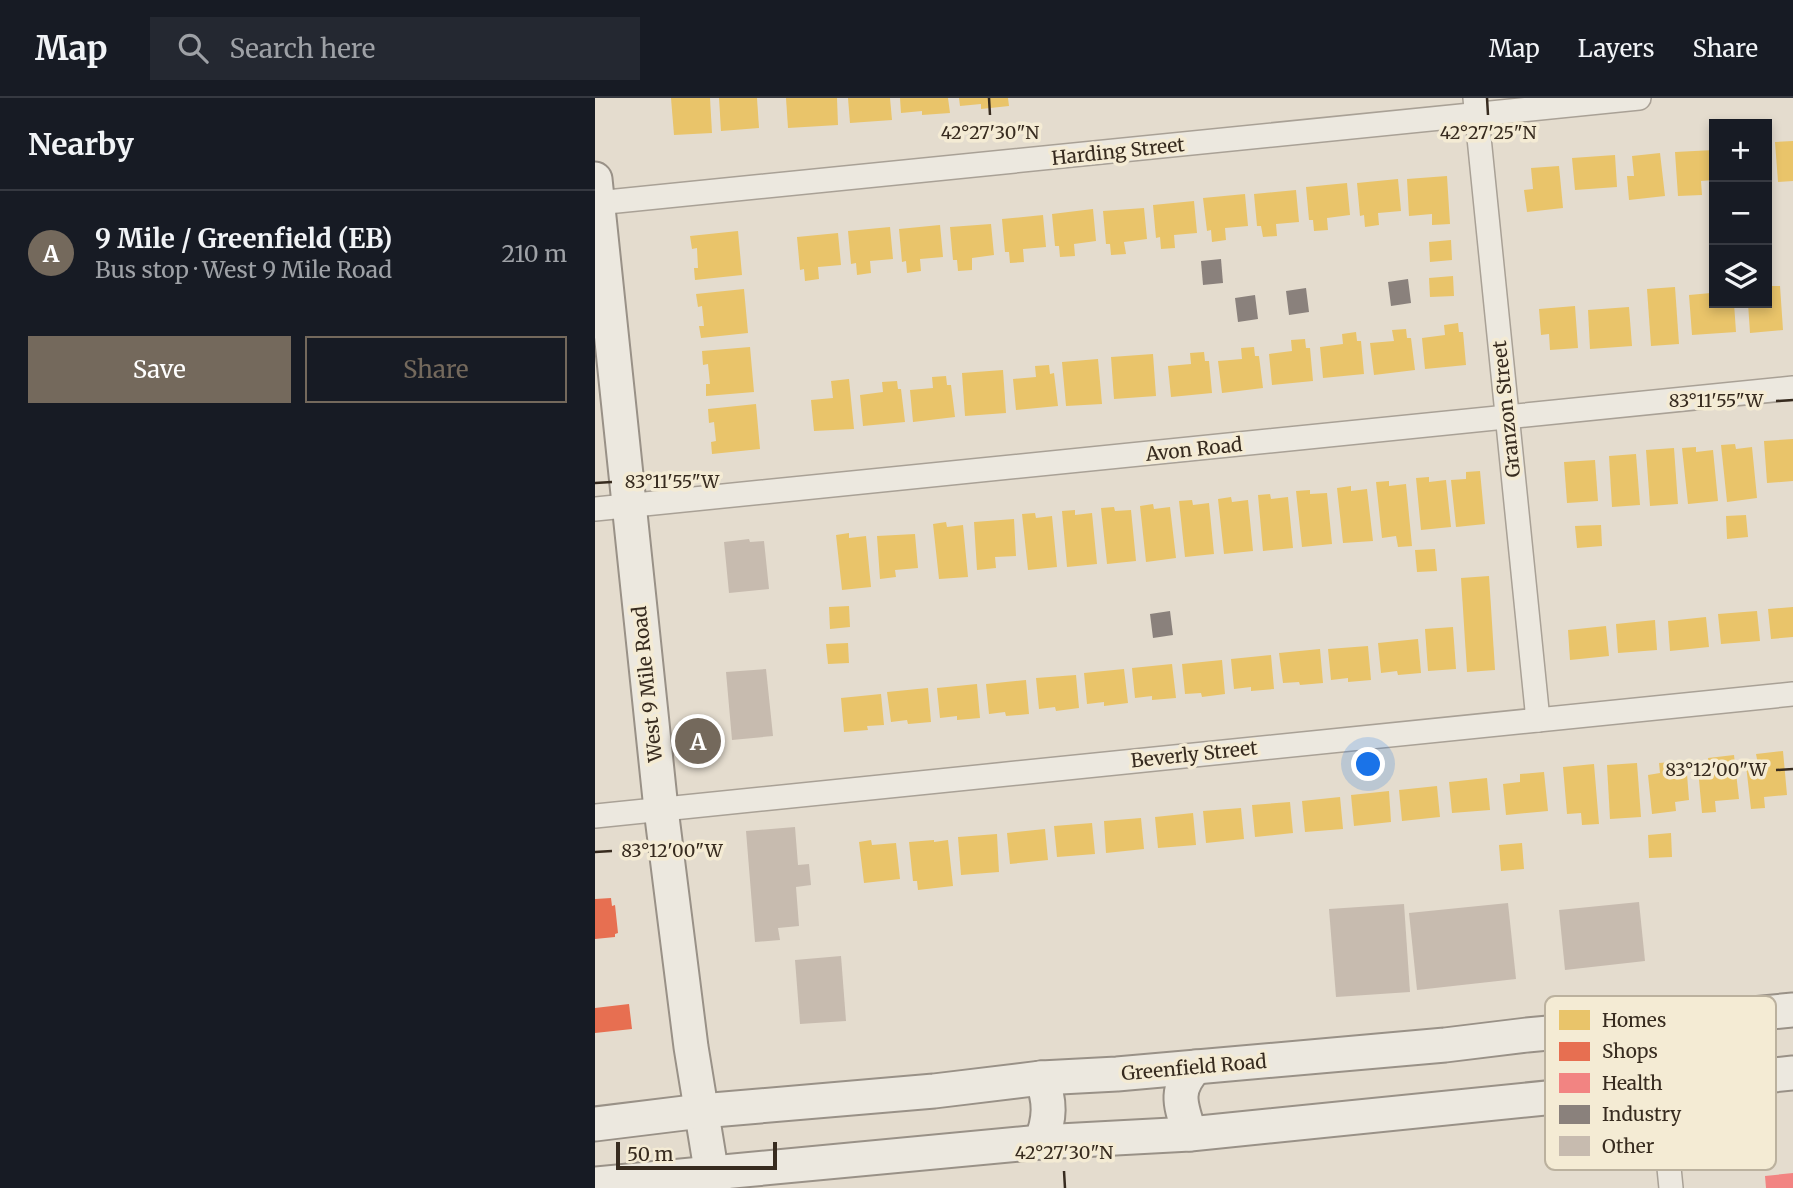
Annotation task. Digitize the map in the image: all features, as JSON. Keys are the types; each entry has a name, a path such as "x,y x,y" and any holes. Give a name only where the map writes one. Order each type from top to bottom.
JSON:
{"main road":[{"name":"West 9 Mile Road","path":"596,191 661,808 701,1111 713,1181"},
{"name":"Greenfield Road","path":"595,1124 1041,1078 1445,1045 1545,1033"},
{"path":"1190,1134 1182,1103 1182,1090 1184,1079 1196,1067"},
{"path":"1041,1078 1047,1092 1049,1121 1041,1142"},
{"path":"595,1184 713,1181 1041,1142 1190,1134 1545,1099"}],"street":[{"name":"Harding Street","path":"596,191 1475,106 1639,98"},
{"name":"Granzon Street","path":"1475,106 1538,720"},
{"name":"Avon Road","path":"595,509 1793,388"},
{"name":"Beverly Street","path":"595,816 1793,694"},
{"path":"1669,1170 1671,1188"}],"building: Homes":[{"path":"671,98 710,98 712,133 674,135"},
{"path":"719,98 757,98 759,128 721,131"},
{"path":"786,98 837,98 838,125 788,128"},
{"path":"848,98 890,98 892,120 850,123"},
{"path":"900,98 948,98 950,113 901,113"},
{"path":"959,98 1008,98 1009,106 981,109 981,104 960,106"},
{"path":"1793,141 1793,181 1778,182 1775,142"},
{"path":"1709,150 1709,180 1701,181 1702,195 1678,196 1675,152"},
{"path":"1660,153 1665,196 1629,200 1627,176 1634,176 1632,156"},
{"path":"1615,155 1617,187 1575,190 1572,158"},
{"path":"1559,166 1563,208 1527,212 1524,190 1533,189 1531,168"},
{"path":"1447,176 1450,224 1432,225 1432,214 1409,216 1407,179"},
{"path":"1398,179 1401,211 1378,213 1379,225 1365,227 1364,215 1360,216 1357,183"},
{"path":"1347,183 1350,215 1327,218 1328,230 1314,231 1313,220 1309,220 1306,187"},
{"path":"1296,190 1299,222 1276,224 1277,236 1263,237 1261,226 1257,226 1254,194"},
{"path":"1245,194 1248,226 1225,228 1226,240 1212,242 1211,230 1207,231 1203,198"},
{"path":"1194,201 1197,233 1174,235 1175,248 1161,249 1160,237 1156,238 1153,205"},
{"path":"1144,208 1147,239 1124,242 1126,254 1111,255 1110,244 1106,244 1103,211"},
{"path":"1093,209 1096,241 1074,244 1075,256 1060,257 1059,246 1055,246 1052,214"},
{"path":"1043,215 1046,247 1023,249 1024,262 1010,263 1009,252 1005,252 1002,219"},
{"path":"991,224 994,255 972,258 972,270 958,271 957,260 953,260 950,227"},
{"path":"940,225 943,257 920,259 921,271 907,273 906,261 902,262 899,229"},
{"path":"890,227 893,259 870,261 871,273 857,275 856,263 851,264 848,231"},
{"path":"738,231 742,275 695,280 694,268 698,268 697,248 692,249 690,236"},
{"path":"838,233 841,265 818,267 819,279 805,281 804,269 800,270 797,237"},
{"path":"1451,240 1452,260 1430,262 1429,242"},
{"path":"1453,276 1454,296 1430,297 1429,278"},
{"path":"1772,286 1780,286 1783,330 1750,333 1748,308 1772,308"},
{"path":"1675,287 1679,344 1651,346 1647,289"},
{"path":"744,289 748,333 701,338 699,326 704,326 702,306 698,307 696,294"},
{"path":"1709,293 1709,308 1734,308 1736,332 1692,335 1689,295"},
{"path":"1575,306 1578,348 1550,350 1549,334 1541,335 1539,309"},
{"path":"1629,307 1632,346 1590,349 1588,310"},
{"path":"1458,323 1459,332 1463,332 1466,365 1425,369 1422,338 1445,335 1444,325"},
{"path":"1406,329 1407,338 1411,338 1415,370 1374,375 1370,343 1394,341 1392,330"},
{"path":"1356,332 1357,341 1361,341 1364,374 1323,378 1320,347 1343,344 1342,334"},
{"path":"1305,339 1306,348 1310,348 1313,381 1272,385 1269,354 1292,351 1291,340"},
{"path":"750,347 754,392 706,396 706,384 710,384 708,364 703,365 702,351"},
{"path":"1254,347 1255,356 1259,356 1263,388 1222,393 1218,361 1242,359 1241,348"},
{"path":"1204,352 1205,361 1209,361 1212,393 1171,397 1168,366 1191,364 1190,353"},
{"path":"1153,354 1156,396 1114,399 1111,357"},
{"path":"1098,359 1102,404 1066,406 1062,362"},
{"path":"1049,365 1050,374 1054,373 1058,406 1016,410 1013,379 1036,377 1035,366"},
{"path":"1003,370 1006,413 965,416 962,373"},
{"path":"946,376 947,385 951,385 955,417 913,422 910,390 933,388 932,377"},
{"path":"849,379 854,429 814,431 811,400 833,398 831,381"},
{"path":"897,381 898,389 901,389 905,422 863,426 860,395 883,392 882,382"},
{"path":"756,404 760,449 712,454 711,442 716,441 714,422 709,423 708,409"},
{"path":"1793,439 1793,481 1767,483 1764,441"},
{"path":"1735,444 1736,449 1752,447 1757,498 1727,502 1721,445"},
{"path":"1696,447 1696,452 1713,450 1718,501 1688,504 1682,448"},
{"path":"1674,448 1678,504 1650,506 1646,450"},
{"path":"1636,454 1640,505 1612,507 1609,456"},
{"path":"1595,460 1598,501 1567,503 1564,462"},
{"path":"1480,471 1485,524 1456,527 1451,480 1466,479 1466,472"},
{"path":"1429,477 1429,482 1446,480 1451,527 1421,530 1416,478"},
{"path":"1389,481 1389,486 1406,484 1412,546 1398,547 1396,536 1382,538 1376,482"},
{"path":"1351,486 1351,491 1367,489 1373,541 1343,543 1337,488"},
{"path":"1310,490 1310,494 1327,493 1332,544 1302,547 1296,491"},
{"path":"1270,494 1271,499 1288,497 1293,548 1263,551 1258,495"},
{"path":"1231,497 1232,502 1248,500 1253,551 1224,554 1218,499"},
{"path":"1192,500 1193,505 1209,503 1214,554 1185,557 1179,501"},
{"path":"1153,504 1154,509 1170,507 1176,558 1146,562 1140,506"},
{"path":"1114,507 1115,511 1131,510 1136,561 1107,564 1101,508"},
{"path":"1075,510 1075,515 1092,513 1097,564 1067,567 1062,511"},
{"path":"1035,513 1036,518 1052,516 1057,567 1028,570 1022,514"},
{"path":"1746,515 1748,537 1727,539 1726,516"},
{"path":"1014,519 1016,556 995,557 996,568 977,570 974,522"},
{"path":"946,522 947,527 963,525 968,577 939,579 933,524"},
{"path":"1601,525 1602,546 1577,548 1575,526"},
{"path":"849,533 849,538 866,536 871,587 842,590 836,535"},
{"path":"915,534 918,568 895,570 896,577 880,579 877,536"},
{"path":"1435,549 1437,571 1417,572 1415,550"},
{"path":"1489,576 1495,670 1467,672 1461,578"},
{"path":"849,606 850,627 830,629 829,607"},
{"path":"1793,607 1793,637 1771,639 1768,609"},
{"path":"1757,611 1760,641 1721,644 1718,614"},
{"path":"1706,617 1709,647 1670,651 1668,621"},
{"path":"1655,620 1657,650 1618,653 1616,624"},
{"path":"1606,626 1609,656 1570,660 1568,630"},
{"path":"1453,627 1456,669 1428,671 1425,629"},
{"path":"1418,639 1421,673 1381,673 1378,643"},
{"path":"848,643 849,663 828,664 826,644"},
{"path":"1368,646 1371,680 1331,680 1328,649"},
{"path":"1320,649 1323,683 1283,683 1279,653"},
{"path":"1271,655 1274,689 1234,689 1231,659"},
{"path":"1222,660 1225,694 1202,697 1201,693 1185,694 1182,664"},
{"path":"1172,664 1176,698 1135,698 1132,668"},
{"path":"1124,669 1128,703 1104,706 1104,702 1087,704 1084,673"},
{"path":"1076,675 1079,708 1056,711 1055,707 1039,709 1036,678"},
{"path":"1026,680 1029,714 989,714 986,684"},
{"path":"977,684 980,718 940,718 937,688"},
{"path":"928,688 931,722 891,722 887,692"},
{"path":"881,694 884,725 867,726 868,730 844,732 841,698"},
{"path":"1783,751 1787,795 1764,797 1765,808 1751,809 1746,765 1758,764 1756,754"},
{"path":"1734,755 1739,799 1715,801 1716,812 1702,813 1698,769 1709,768 1708,758"},
{"path":"1686,761 1689,800 1675,802 1676,811 1652,814 1648,775 1660,773 1659,763"},
{"path":"1637,763 1641,817 1610,819 1607,765"},
{"path":"1594,764 1599,824 1582,825 1581,813 1567,814 1563,767"},
{"path":"1544,772 1548,811 1506,815 1503,784 1520,782 1520,774"},
{"path":"1487,778 1490,810 1452,813 1449,782"},
{"path":"1437,786 1440,817 1402,821 1399,790"},
{"path":"1389,791 1391,822 1354,826 1351,795"},
{"path":"1340,797 1343,829 1305,832 1302,801"},
{"path":"1290,802 1293,833 1255,837 1252,805"},
{"path":"1241,808 1244,839 1206,843 1203,811"},
{"path":"1193,813 1196,845 1158,848 1155,817"},
{"path":"1141,818 1144,849 1106,853 1104,821"},
{"path":"1092,823 1095,854 1057,857 1054,826"},
{"path":"1045,829 1048,860 1010,864 1007,833"},
{"path":"1671,833 1672,857 1649,858 1648,835"},
{"path":"997,834 999,872 961,875 958,837"},
{"path":"871,840 872,845 896,843 900,879 864,883 859,842"},
{"path":"948,840 953,886 918,890 917,881 913,881 909,842"},
{"path":"1522,843 1524,869 1501,871 1499,845"}],"building: Shops":[{"path":"611,898 612,906 615,905 618,933 615,937 595,939 595,899"},
{"path":"629,1004 632,1029 595,1033 595,1008"}],"building: Health":[{"path":"1793,1173 1793,1188 1766,1188 1765,1176"}],"building: Industry":[{"path":"1221,259 1223,283 1203,285 1201,261"},
{"path":"1408,279 1411,303 1391,306 1388,282"},
{"path":"1306,288 1309,312 1289,315 1286,291"},
{"path":"1255,295 1258,319 1238,322 1235,298"},
{"path":"1170,611 1173,635 1153,638 1150,614"}],"building: Other":[{"path":"749,539 750,542 764,541 769,589 729,593 724,542"},
{"path":"766,669 773,736 732,740 726,672"},
{"path":"795,827 798,865 809,864 811,885 796,887 799,926 778,928 780,940 755,942 746,831"},
{"path":"1639,902 1645,961 1565,970 1559,910"},
{"path":"1508,903 1516,979 1417,990 1409,913"},
{"path":"1404,904 1410,992 1336,997 1329,909"},
{"path":"841,956 846,1021 800,1024 795,960"}],"place":[{"name":"9 Mile / Greenfield (EB)","path":"698,741"}]}
